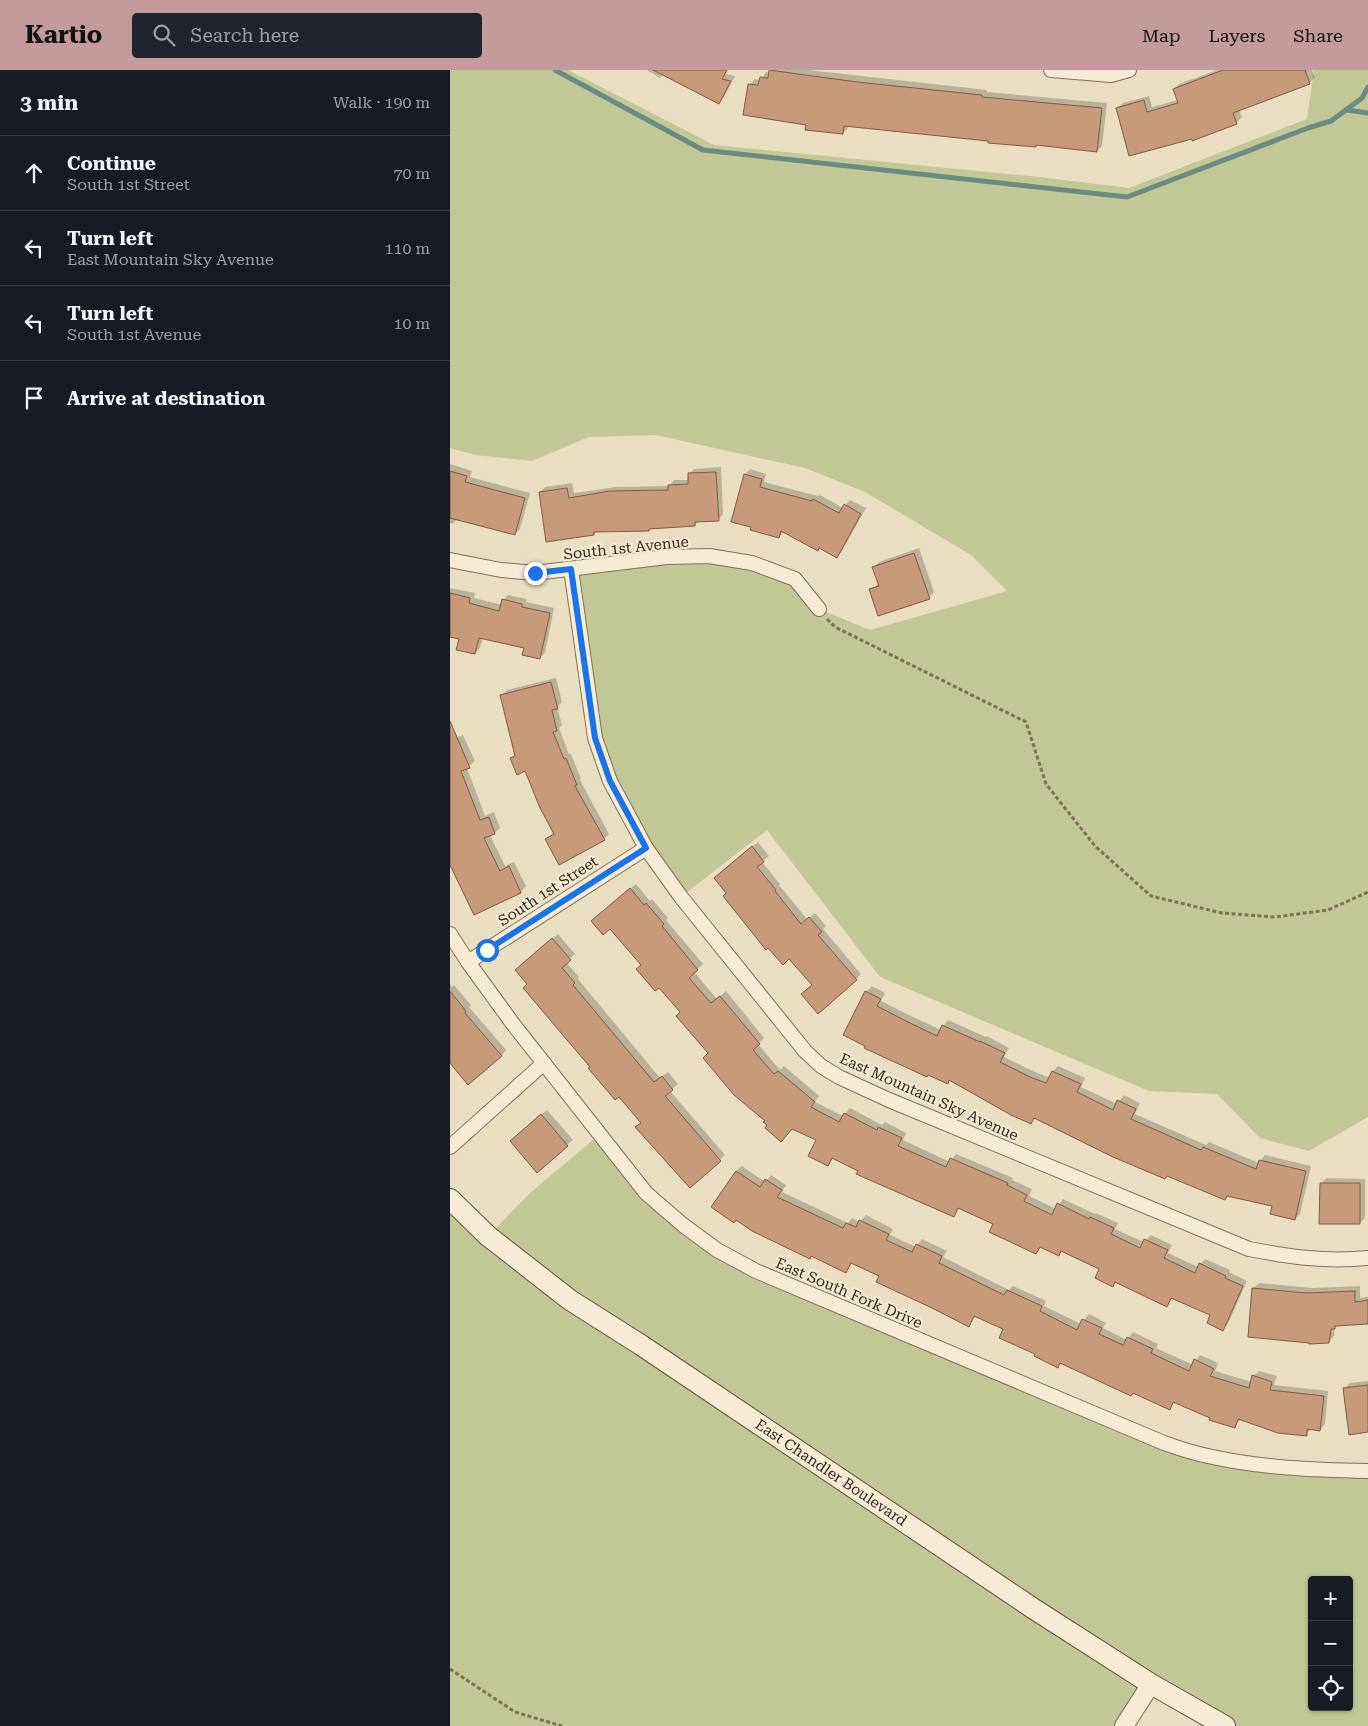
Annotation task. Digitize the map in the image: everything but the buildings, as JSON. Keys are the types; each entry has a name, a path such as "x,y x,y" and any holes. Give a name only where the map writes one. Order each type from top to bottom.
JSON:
{"main road":[{"name":"East Chandler Boulevard","path":"450,1199 488,1236 570,1300 657,1356 1034,1609 1151,1684 1225,1726"}],"street":[{"path":"1050,70 1110,75 1129,70"},
{"name":"South 1st Avenue","path":"450,560 502,570 535,573 666,557 709,556 752,563 795,579 819,609"},
{"name":"East Mountain Sky Avenue","path":"571,569 595,738 610,781 646,848 681,897 806,1051 821,1066 839,1077 889,1100 1249,1248 1310,1259 1346,1260 1368,1258"},
{"name":"South 1st Street","path":"468,962 646,848"},
{"name":"East South Fork Drive","path":"450,934 468,962 544,1063 646,1193 683,1225 717,1250 756,1271 1164,1444 1208,1456 1261,1466 1368,1471"},
{"path":"450,1147 544,1063"},
{"path":"1124,1726 1151,1684"}],"path":[{"path":"819,609 835,627 1026,722 1046,784 1095,846 1151,896 1222,913 1275,917 1328,910 1368,892"},
{"path":"450,1669 515,1712 562,1726"}],"green space":[{"path":"450,70 568,70 714,145 1039,177 1129,188 1307,119 1314,70 1368,70 1368,1117 1309,1151 1260,1138 1217,1094 1149,1091 880,977 767,830 681,897 610,781 571,569 709,556 795,579 819,609 870,630 1007,591 971,555 865,492 805,468 656,435 589,437 532,461 475,455 450,448"},
{"path":"600,1134 646,1193 717,1250 1208,1456 1368,1471 1368,1726 1225,1726 1151,1684 1124,1726 450,1726 450,1199 488,1236 529,1194"}],"waterway":[{"path":"555,70 703,150 1127,197 1331,121 1362,98 1368,87"},
{"path":"1346,110 1368,113"}],"route":[{"path":"487,950 646,848 610,781 595,738 571,569 535,573"}]}
